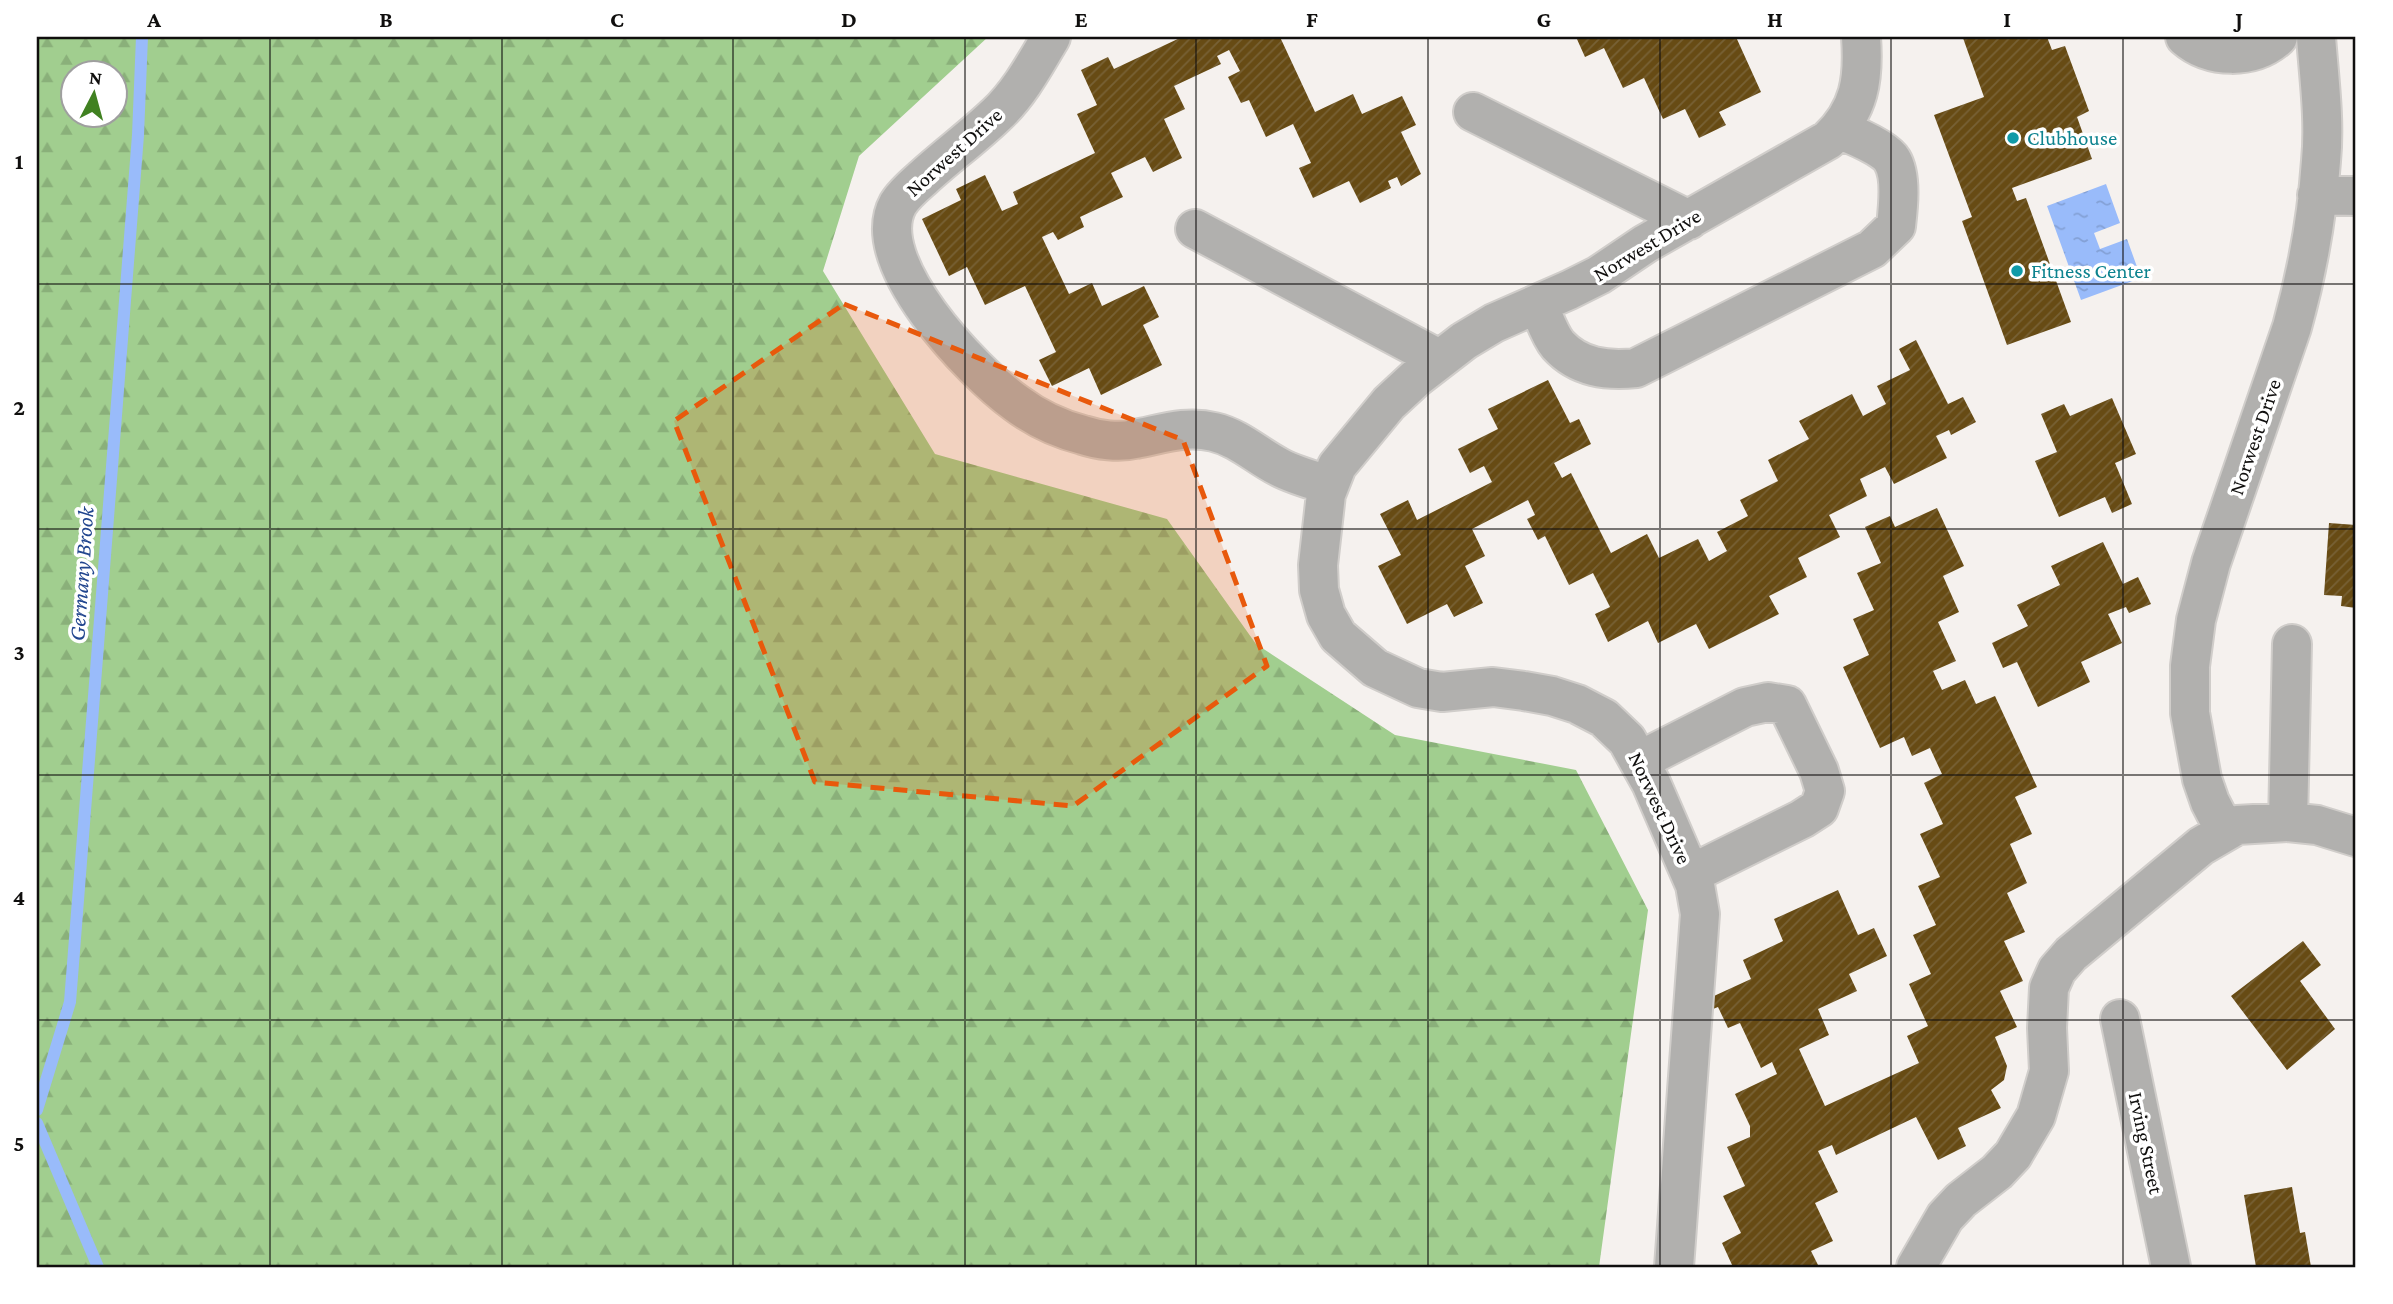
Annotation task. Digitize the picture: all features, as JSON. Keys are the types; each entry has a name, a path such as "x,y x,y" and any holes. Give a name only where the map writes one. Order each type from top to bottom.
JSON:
{"street":[{"name":"Norwest Drive","path":"1051,37 1021,85 999,113 898,203 893,216 893,234 902,270 911,285 954,346 1000,391 1039,418 1084,436 1107,440 1133,440 1174,429 1212,431 1237,440 1279,468 1329,485"},
{"name":"Norwest Drive","path":"1674,1267 1700,914 1691,874 1651,783 1627,740 1615,727 1577,704 1552,696 1493,687 1442,692 1418,688 1375,668 1354,653 1338,636 1326,615 1319,590 1318,565 1329,485 1346,453 1389,404 1439,359 1464,341 1494,323 1599,275 1646,244 1815,150 1840,130 1860,90 1861,37"},
{"path":"2186,37 2208,51 2230,54 2252,51 2278,37"},
{"name":"Norwest Drive","path":"2225,831 2202,779 2190,713 2190,666 2196,620 2211,563 2292,327 2303,283 2322,159 2316,37"},
{"path":"1474,113 1689,220"},
{"path":"1538,304 1557,343 1576,360 1598,368 1636,368 1872,249 1896,226 1900,192 1892,160 1868,142 1840,130"},
{"path":"2317,195 2356,196"},
{"path":"1195,229 1439,359"},
{"path":"2288,821 2292,644"},
{"path":"1639,761 1745,707 1768,702 1787,705 1819,771 1825,791 1819,808 1691,874"},
{"path":"1916,1267 1945,1217 2013,1155 2036,1116 2049,1071 2049,988 2057,970 2071,954 2201,846 2237,825 2288,821 2317,825 2356,837"},
{"name":"Irving Street","path":"2120,1019 2171,1267"}],"highlighted area":[{"path":"844,304 1183,440 1267,666 1073,806 815,782 674,421"}],"green space":[{"path":"37,37 988,37 859,156 823,271 935,454 1167,519 1256,644 1395,735 1576,770 1648,910 1599,1267 37,1267"}],"water":[{"path":"2106,184 2120,223 2094,233 2100,249 2127,239 2141,278 2081,300 2047,206"}],"building":[{"path":"1182,37 1280,37 1315,112 1353,94 1362,114 1402,96 1416,125 1401,132 1421,174 1401,186 1397,177 1388,181 1391,188 1360,203 1349,181 1313,198 1299,168 1311,163 1293,124 1266,137 1249,100 1241,103 1228,77 1240,71 1229,50 1217,56 1221,64 1174,86 1185,109 1164,119 1182,158 1153,172 1145,157 1111,173 1123,197 1080,217 1084,227 1058,240 1053,232 1042,237 1069,294 1092,283 1102,306 1144,286 1159,317 1143,325 1162,365 1101,395 1089,368 1052,386 1039,360 1056,352 1025,286 985,305 967,267 949,276 922,219 961,200 956,189 985,175 1002,211 1018,204 1013,192 1095,153 1077,114 1097,105 1081,70 1108,57 1114,69"},
{"path":"1576,37 1736,37 1761,92 1719,112 1726,125 1699,138 1685,109 1663,119 1644,78 1623,88 1604,48 1585,57"},
{"name":"Clubhouse","path":"2047,37 2052,50 2065,46 2089,111 2077,117 2092,159 2012,188 2017,201 2026,198 2071,322 2007,345 1962,221 1972,217 1934,115 1984,97 1963,38"},
{"path":"1916,340 1948,404 1963,397 1976,422 1951,435 1949,430 1936,436 1947,458 1894,484 1885,467 1860,479 1867,496 1829,515 1840,537 1798,558 1807,577 1769,596 1779,614 1709,649 1696,624 1658,643 1648,621 1608,642 1595,614 1610,607 1593,573 1569,585 1545,536 1538,540 1527,519 1535,515 1528,500 1472,529 1485,556 1465,566 1483,603 1454,617 1447,604 1407,624 1378,566 1401,555 1380,514 1408,500 1417,520 1492,482 1484,466 1470,473 1458,449 1498,429 1488,409 1548,380 1570,423 1579,419 1591,444 1554,463 1562,478 1571,473 1611,553 1647,534 1659,558 1698,539 1709,561 1727,551 1717,532 1748,516 1740,500 1778,481 1768,460 1809,439 1799,421 1852,394 1863,416 1886,404 1877,386 1910,370 1899,349"},
{"path":"2112,398 2136,454 2115,463 2132,504 2112,513 2105,497 2059,517 2035,461 2057,452 2041,414 2064,404 2070,416"},
{"path":"1937,508 1964,566 1943,576 1959,612 1938,622 1956,661 1933,671 1942,690 1965,680 1976,704 1995,696 2037,787 2015,797 2032,834 2010,844 2027,883 2007,893 2025,932 2004,941 2023,981 2000,991 2017,1027 1995,1037 2007,1066 2004,1080 1991,1090 2001,1108 1958,1128 1966,1146 1938,1160 1916,1117 1836,1155 1832,1145 1818,1151 1838,1192 1815,1203 1833,1241 1811,1251 1819,1267 1733,1267 1722,1243 1741,1233 1723,1196 1745,1186 1727,1147 1750,1137 1750,1126 1735,1094 1777,1074 1772,1062 1761,1068 1740,1023 1728,1028 1718,1007 1708,1011 1703,1001 1751,979 1743,960 1783,941 1774,919 1838,890 1858,935 1874,928 1887,956 1849,974 1857,991 1818,1009 1829,1035 1799,1049 1825,1106 1919,1063 1907,1036 1928,1026 1909,984 1931,974 1913,935 1936,925 1918,886 1940,877 1920,834 1943,824 1924,783 1942,774 1930,748 1912,756 1904,737 1880,748 1843,667 1869,655 1853,619 1874,610 1857,573 1881,563 1865,527 1890,516 1895,527"},
{"path":"2329,523 2356,525 2356,608 2341,606 2342,596 2324,595"},
{"path":"2103,542 2123,584 2138,577 2151,604 2129,613 2126,607 2108,614 2122,643 2081,662 2090,682 2038,707 2017,662 2003,668 1992,643 2028,626 2017,605 2060,585 2051,566"},
{"path":"2303,941 2321,965 2300,981 2335,1029 2287,1070 2231,996"},
{"path":"2292,1187 2300,1233 2305,1232 2311,1267 2256,1267 2244,1195"}],"waterway":[{"name":"Germany Brook","path":"37,1110 70,1002 138,135 142,37"},
{"name":"Germany Brook","path":"37,1123 98,1267"}],"place":[{"name":"Clubhouse","path":"2013,138"},
{"name":"Fitness Center","path":"2017,271"}]}
